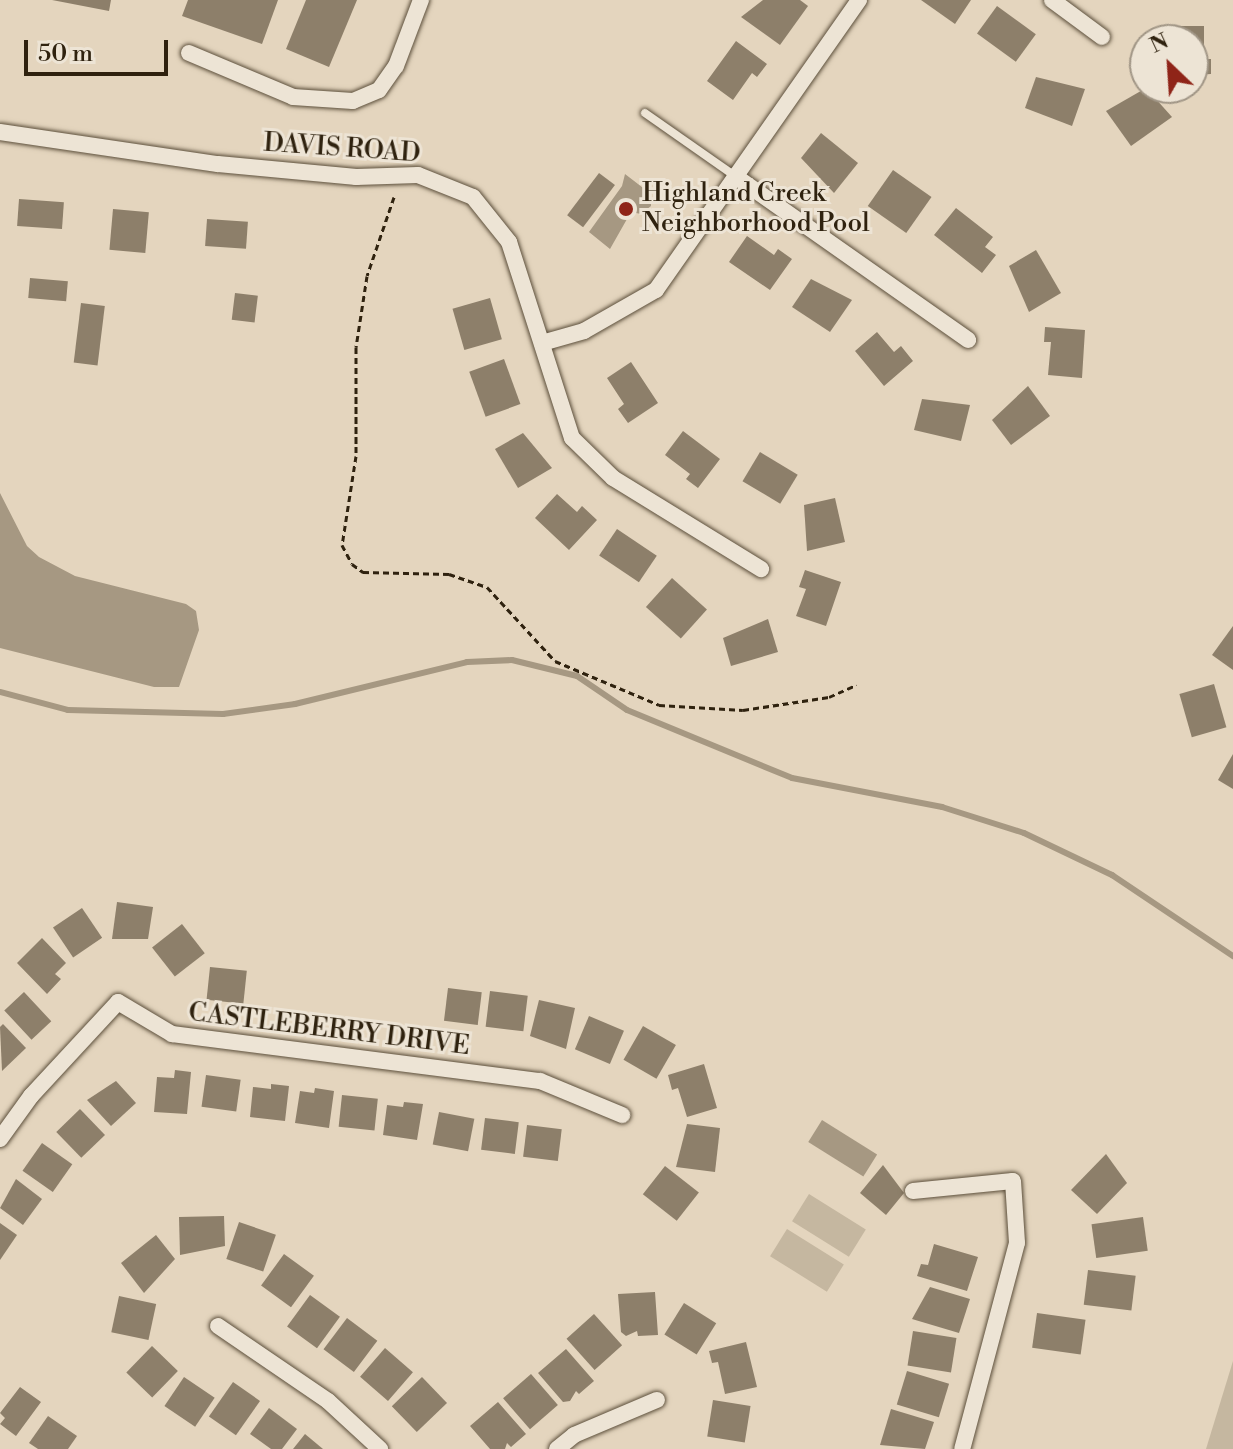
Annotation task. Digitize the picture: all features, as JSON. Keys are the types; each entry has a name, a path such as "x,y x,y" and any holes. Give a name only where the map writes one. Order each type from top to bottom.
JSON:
{"street":[{"path":"189,53 293,97 353,101 379,90 396,66 421,0"},
{"path":"542,343 584,331 656,290 859,0"},
{"path":"1052,0 1102,37"},
{"name":"DAVIS ROAD","path":"0,132 249,167 356,177 418,175 473,197 509,242 572,438 613,478 761,569"},
{"path":"735,176 968,340"},
{"name":"CASTLEBERRY DRIVE","path":"0,1139 31,1096 118,1002 172,1034 540,1081 622,1115"},
{"path":"913,1191 1013,1181 1017,1243 962,1449"},
{"path":"218,1326 328,1401 380,1449"},
{"path":"557,1449 574,1435 657,1400"}],"lane":[{"path":"645,113 735,176"}],"path":[{"path":"394,197 367,276 356,347 356,456 342,545 352,564 363,572 449,574 487,587 555,661 659,705 743,710 829,697 856,685"}],"shaded area":[{"name":"Highland Creek Neighborhood Pool","path":"625,174 651,194 651,206 641,214 631,212 610,249 589,232 622,186"},
{"path":"0,493 27,546 39,557 75,576 186,604 196,611 199,630 179,687 154,687 0,648"},
{"path":"822,1120 877,1154 863,1176 808,1142"},
{"path":"809,1194 866,1230 849,1257 792,1221"},
{"path":"787,1229 844,1265 827,1292 770,1256"},
{"path":"1233,1361 1233,1449 1206,1449"}],"building":[{"path":"52,0 111,0 109,11"},
{"path":"188,0 278,0 262,44 182,16"},
{"path":"306,0 357,0 329,67 286,49"},
{"path":"763,0 800,0 808,6 780,45 741,17"},
{"path":"921,0 971,0 955,24"},
{"path":"997,6 1036,34 1016,62 977,34"},
{"path":"736,41 767,64 757,77 752,73 733,100 707,81"},
{"path":"1036,77 1085,89 1072,126 1025,108"},
{"path":"1129,98 1129,104 1160,104 1172,117 1131,146 1106,111"},
{"path":"821,133 858,163 834,193 801,158"},
{"path":"893,170 932,197 906,233 868,206"},
{"path":"599,173 615,185 583,227 567,215"},
{"path":"19,199 64,202 62,229 17,226"},
{"path":"956,208 993,237 985,247 996,255 982,273 934,235"},
{"path":"113,209 149,212 145,253 109,250"},
{"path":"207,219 248,222 246,249 205,246"},
{"path":"747,236 774,255 778,249 792,259 770,290 729,262"},
{"path":"1036,250 1061,293 1029,312 1009,266"},
{"path":"30,278 68,281 66,301 28,298"},
{"path":"811,279 852,300 830,332 792,307"},
{"path":"235,293 258,296 255,323 232,320"},
{"path":"490,298 502,339 464,350 453,309"},
{"path":"81,303 105,306 98,365 74,363"},
{"path":"1045,327 1085,330 1082,378 1048,375 1051,342 1044,342"},
{"path":"877,332 894,352 901,346 913,361 884,386 855,351"},
{"path":"504,359 520,404 486,417 469,372"},
{"path":"631,362 658,403 628,423 618,409 624,404 607,378"},
{"path":"1028,386 1050,416 1011,445 992,420"},
{"path":"922,399 970,405 961,441 914,430"},
{"path":"683,431 720,459 698,488 686,479 690,474 665,455"},
{"path":"523,433 552,468 518,488 495,449"},
{"path":"760,452 798,475 780,504 742,481"},
{"path":"557,494 577,512 582,506 597,520 569,550 535,518"},
{"path":"835,498 845,542 807,551 804,505"},
{"path":"617,529 657,556 639,582 599,556"},
{"path":"805,570 841,582 826,626 796,616 806,589 799,587"},
{"path":"672,578 707,609 681,638 646,607"},
{"path":"768,619 778,652 731,666 723,638"},
{"path":"1233,626 1233,670 1212,655"},
{"path":"1214,684 1226,727 1192,737 1179,694"},
{"path":"1233,754 1233,789 1218,780"},
{"path":"117,902 153,907 148,939 112,939"},
{"path":"82,908 102,938 73,957 53,928"},
{"path":"182,924 205,953 175,977 152,947"},
{"path":"42,938 66,963 55,974 61,979 47,994 17,963"},
{"path":"210,967 247,971 243,1004 207,1000"},
{"path":"448,988 482,992 478,1025 444,1021"},
{"path":"490,991 528,996 523,1031 486,1027"},
{"path":"24,992 51,1021 32,1040 4,1010"},
{"path":"539,1000 575,1008 566,1049 530,1036"},
{"path":"589,1016 624,1031 610,1064 575,1049"},
{"path":"3,1024 26,1048 2,1071 0,1027"},
{"path":"643,1026 676,1045 656,1079 624,1060"},
{"path":"704,1064 717,1108 687,1117 678,1088 672,1090 668,1075"},
{"path":"175,1070 191,1072 187,1114 154,1112 157,1077 174,1078"},
{"path":"206,1075 241,1080 236,1112 202,1107"},
{"path":"116,1081 136,1103 111,1126 87,1100"},
{"path":"271,1084 289,1086 285,1121 250,1117 253,1087 271,1089"},
{"path":"315,1088 334,1091 329,1128 295,1123 300,1091 314,1093"},
{"path":"342,1095 378,1099 374,1131 339,1127"},
{"path":"404,1102 423,1104 417,1140 383,1135 387,1105 403,1107"},
{"path":"80,1109 105,1135 81,1158 56,1132"},
{"path":"439,1112 474,1119 468,1151 433,1144"},
{"path":"485,1118 519,1122 515,1154 481,1150"},
{"path":"687,1124 720,1128 715,1172 676,1167"},
{"path":"527,1125 562,1129 558,1161 523,1157"},
{"path":"42,1143 72,1164 53,1192 22,1171"},
{"path":"1106,1154 1127,1183 1097,1214 1071,1190"},
{"path":"883,1165 904,1193 886,1215 860,1193"},
{"path":"665,1166 699,1192 677,1221 643,1194"},
{"path":"16,1179 42,1199 23,1225 0,1208"},
{"path":"224,1216 225,1246 180,1255 179,1217"},
{"path":"1143,1217 1148,1251 1096,1258 1092,1224"},
{"path":"239,1222 276,1235 263,1272 226,1259"},
{"path":"0,1223 17,1235 0,1260"},
{"path":"156,1235 175,1259 144,1293 121,1263"},
{"path":"934,1244 978,1257 967,1291 917,1276 921,1264 928,1265"},
{"path":"284,1254 314,1276 291,1307 261,1286"},
{"path":"1088,1270 1136,1276 1131,1311 1084,1305"},
{"path":"930,1287 970,1299 959,1333 912,1319"},
{"path":"655,1292 658,1335 638,1336 637,1331 626,1336 621,1332 618,1294"},
{"path":"310,1295 340,1317 317,1348 287,1327"},
{"path":"119,1296 156,1304 148,1340 111,1332"},
{"path":"684,1303 716,1323 697,1355 664,1334"},
{"path":"1037,1313 1086,1320 1081,1354 1032,1348"},
{"path":"594,1314 622,1345 595,1370 567,1339"},
{"path":"347,1318 377,1341 354,1372 324,1349"},
{"path":"913,1331 956,1338 951,1372 908,1366"},
{"path":"746,1342 757,1387 725,1394 718,1362 712,1363 709,1351"},
{"path":"152,1346 178,1371 152,1398 126,1373"},
{"path":"385,1348 413,1372 388,1401 360,1377"},
{"path":"566,1349 594,1381 579,1394 576,1391 570,1401 563,1402 538,1373"},
{"path":"907,1371 949,1384 939,1417 897,1404"},
{"path":"531,1374 558,1405 530,1429 503,1398"},
{"path":"184,1377 215,1398 195,1427 164,1406"},
{"path":"422,1377 447,1403 417,1432 392,1406"},
{"path":"233,1382 260,1401 236,1435 209,1416"},
{"path":"20,1387 41,1402 16,1436 0,1424 5,1418 0,1413"},
{"path":"713,1400 751,1406 745,1442 707,1437"},
{"path":"498,1402 526,1434 511,1447 507,1443 505,1449 490,1449 470,1426"},
{"path":"269,1408 297,1429 282,1449 271,1449 250,1434"},
{"path":"891,1409 934,1422 925,1449 880,1445"},
{"path":"48,1416 77,1436 68,1449 38,1449 29,1443"},
{"path":"305,1434 323,1449 293,1449"}],"waterway":[{"path":"0,692 68,710 223,714 295,704 467,662 512,660 577,676 627,710 792,778 942,807 1024,833 1112,875 1233,956"}],"place":[{"name":"Highland Creek Neighborhood Pool","path":"626,209"}]}
